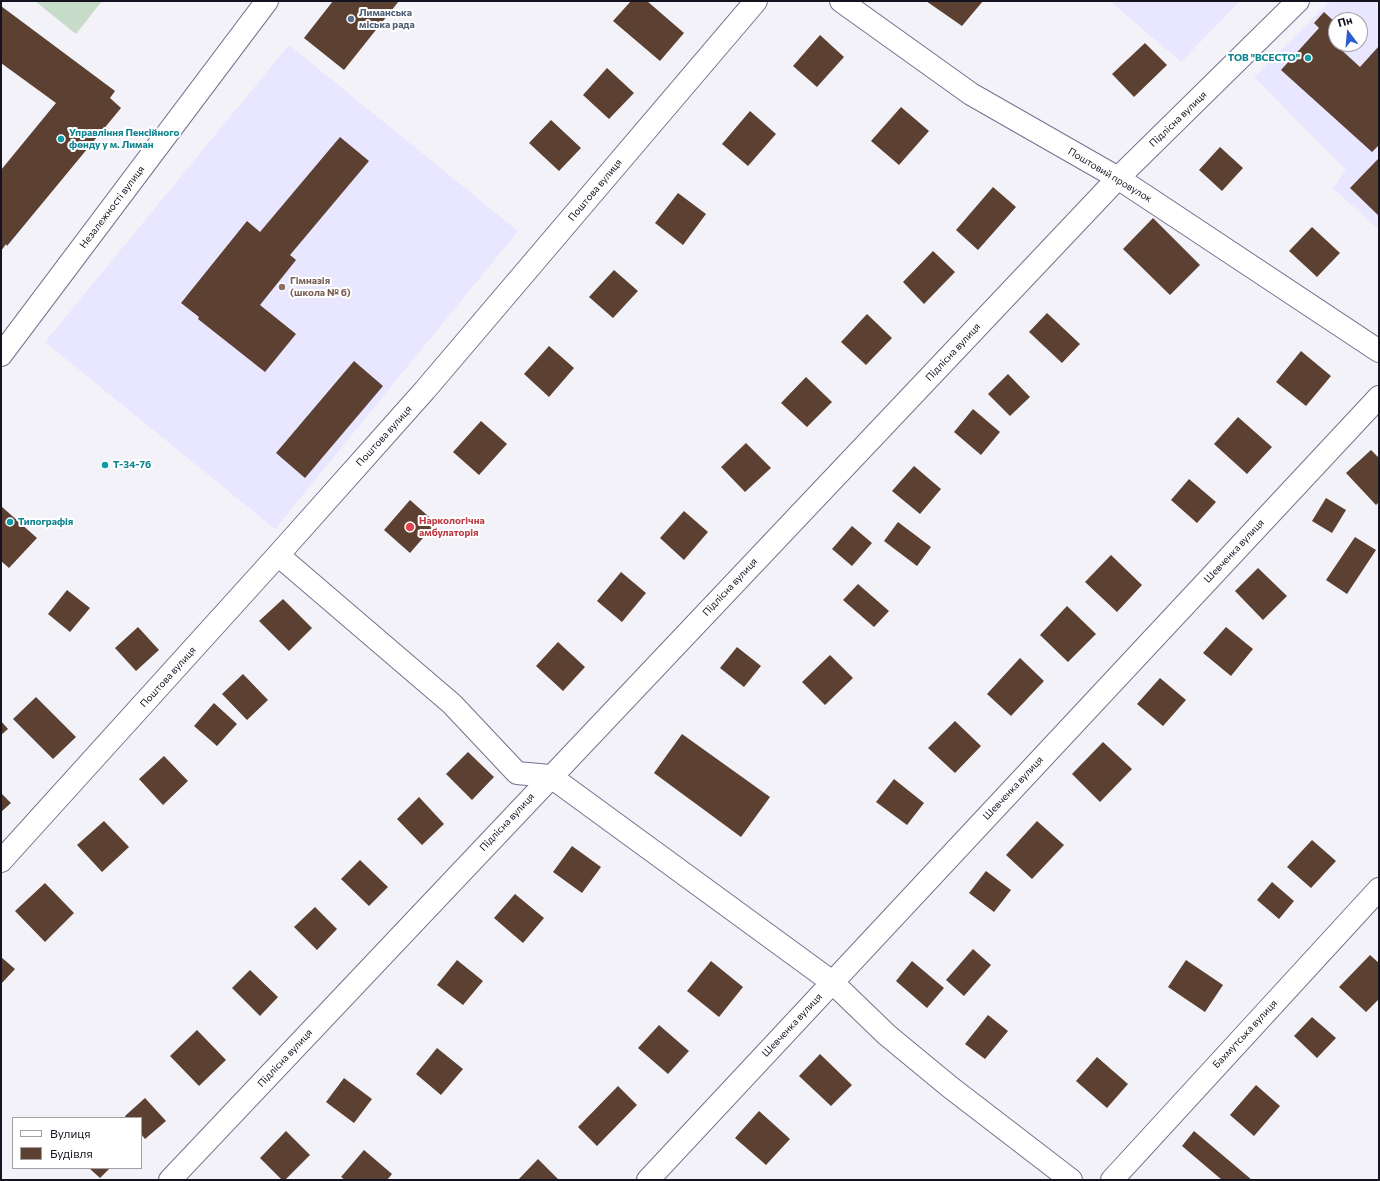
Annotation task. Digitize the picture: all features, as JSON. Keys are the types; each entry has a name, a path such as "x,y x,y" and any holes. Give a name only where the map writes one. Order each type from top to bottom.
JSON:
{"street":[{"name":"Незалежності вулиця","path":"1,355 267,1"},
{"name":"Поштова вулиця","path":"1,861 425,390 756,1"},
{"name":"Поштовий провулок","path":"841,1 971,94 1118,178 1379,351"},
{"name":"Підлісна вулиця","path":"170,1180 550,776 1118,178 1298,1"},
{"name":"Шевченка вулиця","path":"648,1180 1379,397"},
{"path":"278,555 452,704 517,773 550,776 832,982 887,1035 938,1078 1071,1180"},
{"name":"Бахмутська вулиця","path":"1112,1180 1379,889"}],"shaded area":[{"path":"1110,1 1238,1 1239,2 1181,62"},
{"path":"1330,1 1379,1 1379,230 1333,188 1346,170 1254,77"},
{"name":"Гімназія (школа № 6)","path":"289,45 518,231 275,529 45,342"}],"green space":[{"path":"35,1 102,1 76,34"}],"building":[{"name":"Лиманська міська рада","path":"333,1 399,1 344,70 304,38"},
{"path":"631,1 647,1 684,33 660,61 613,21"},
{"path":"926,1 983,1 962,26"},
{"name":"Управління Пенсійного фонду у м. Лиман","path":"1,6 115,91 110,98 121,108 7,246 6,244 1,251 1,170 56,103 1,63"},
{"path":"1324,12 1328,16 1328,52 1344,52 1360,67 1379,46 1379,145 1372,152 1281,70 1319,28 1314,23"},
{"path":"820,35 844,57 817,87 793,66"},
{"path":"1145,43 1167,65 1134,97 1112,74"},
{"path":"607,68 634,93 609,119 583,95"},
{"path":"901,107 929,131 899,165 871,141"},
{"path":"750,111 776,134 748,166 722,144"},
{"path":"551,120 581,148 559,171 529,143"},
{"path":"340,137 369,161 290,255 296,260 260,305 296,334 265,372 198,319 199,317 181,303 247,221 260,232"},
{"path":"1220,147 1243,168 1222,191 1199,170"},
{"path":"1379,158 1379,216 1350,188"},
{"path":"993,187 1016,207 978,250 956,230"},
{"path":"678,193 706,214 683,245 655,223"},
{"path":"1153,218 1200,265 1170,295 1123,249"},
{"path":"1312,227 1340,253 1317,277 1289,251"},
{"path":"933,251 955,272 924,304 903,282"},
{"path":"614,270 638,291 613,318 589,297"},
{"path":"1047,313 1080,344 1062,363 1029,332"},
{"path":"867,314 892,338 866,365 841,342"},
{"path":"549,346 574,368 549,397 524,374"},
{"path":"1301,351 1331,376 1306,406 1276,382"},
{"path":"354,361 383,386 305,478 276,453"},
{"path":"1008,374 1030,397 1010,416 988,394"},
{"path":"806,377 832,402 807,427 781,403"},
{"path":"973,409 1000,432 981,455 954,432"},
{"path":"1238,417 1272,447 1247,474 1214,444"},
{"path":"481,421 507,444 479,475 453,452"},
{"path":"746,443 771,468 745,492 721,467"},
{"path":"1371,450 1379,458 1379,502 1376,505 1346,473"},
{"path":"914,466 941,489 920,514 892,491"},
{"path":"1189,479 1216,502 1197,523 1171,500"},
{"path":"1326,498 1346,510 1332,533 1312,521"},
{"name":"Наркологічна амбулаторія","path":"410,500 436,523 410,553 384,530"},
{"name":"Типографія","path":"1,506 37,538 9,568 1,561"},
{"path":"684,511 708,532 684,560 660,538"},
{"path":"898,522 931,547 917,566 884,541"},
{"path":"852,526 872,543 852,566 832,549"},
{"path":"1355,537 1376,550 1347,594 1326,580"},
{"path":"1111,555 1142,585 1117,612 1085,582"},
{"path":"1258,568 1287,596 1263,620 1235,591"},
{"path":"621,572 646,593 622,622 597,601"},
{"path":"858,584 889,611 874,627 843,600"},
{"path":"67,590 90,608 70,632 48,614"},
{"path":"283,599 312,628 289,651 259,621"},
{"path":"1067,606 1096,634 1068,662 1040,635"},
{"path":"138,627 159,650 136,671 115,648"},
{"path":"1226,627 1253,649 1231,676 1203,653"},
{"path":"558,642 585,667 563,691 536,666"},
{"path":"737,647 761,666 744,687 720,668"},
{"path":"830,655 853,678 825,705 802,682"},
{"path":"1020,658 1044,681 1011,716 987,694"},
{"path":"243,674 268,700 247,720 222,694"},
{"path":"1160,678 1186,700 1163,726 1137,704"},
{"path":"36,697 76,737 53,759 13,719"},
{"path":"214,703 237,724 217,746 194,726"},
{"path":"1,721 8,729 1,735"},
{"path":"955,721 981,746 955,773 928,748"},
{"path":"682,734 770,797 741,837 654,773"},
{"path":"1103,742 1132,769 1100,802 1072,774"},
{"path":"468,752 494,777 472,800 446,774"},
{"path":"164,756 188,781 163,805 139,779"},
{"path":"894,779 924,803 907,825 876,802"},
{"path":"1,793 11,803 1,812"},
{"path":"419,797 444,824 422,845 397,819"},
{"path":"104,821 129,847 102,872 77,845"},
{"path":"1037,821 1064,845 1032,879 1006,855"},
{"path":"1312,840 1336,861 1311,888 1287,867"},
{"path":"572,846 601,867 582,893 553,872"},
{"path":"360,860 388,887 369,906 341,879"},
{"path":"986,871 1011,890 994,912 969,893"},
{"path":"1272,882 1294,901 1279,919 1257,900"},
{"path":"45,883 74,913 45,942 15,911"},
{"path":"515,894 544,918 523,943 494,918"},
{"path":"315,907 337,929 317,950 294,927"},
{"path":"973,949 991,965 964,996 946,980"},
{"path":"1370,955 1379,963 1379,999 1366,1012 1339,987"},
{"path":"1,957 15,969 1,984"},
{"path":"457,960 483,981 463,1005 437,985"},
{"path":"1186,960 1223,985 1205,1012 1168,987"},
{"path":"711,961 743,987 719,1017 687,991"},
{"path":"912,961 944,988 927,1008 896,981"},
{"path":"250,970 278,997 260,1016 232,988"},
{"path":"988,1015 1008,1031 985,1059 965,1044"},
{"path":"1312,1017 1336,1038 1317,1058 1294,1036"},
{"path":"659,1025 689,1051 668,1074 638,1048"},
{"path":"197,1030 226,1060 199,1086 170,1056"},
{"path":"437,1048 463,1069 441,1095 416,1074"},
{"path":"820,1054 852,1085 831,1106 799,1076"},
{"path":"1097,1057 1128,1084 1107,1108 1076,1081"},
{"path":"344,1078 372,1099 354,1123 326,1102"},
{"path":"1256,1085 1280,1106 1254,1136 1230,1115"},
{"path":"618,1086 637,1105 597,1146 578,1127"},
{"path":"145,1098 166,1121 145,1139 142,1135 142,1117 125,1116"},
{"path":"759,1111 790,1139 766,1165 735,1138"},
{"path":"286,1131 310,1155 285,1180 282,1180 260,1158"},
{"path":"1194,1131 1252,1180 1222,1180 1182,1146"},
{"path":"364,1150 392,1174 387,1180 345,1180 341,1177"},
{"path":"538,1159 559,1180 518,1180"},
{"path":"90,1169 109,1169 100,1178"}],"place":[{"name":"Лиманська міська рада","path":"351,19"},
{"name":"ТОВ \"ВСЕСТО\"","path":"1308,58"},
{"name":"Управління Пенсійного фонду у м. Лиман","path":"61,139"},
{"name":"Гімназія (школа № 6)","path":"282,287"},
{"name":"Т-34-76","path":"105,465"},
{"name":"Типографія","path":"10,522"},
{"name":"Наркологічна амбулаторія","path":"410,527"}]}
